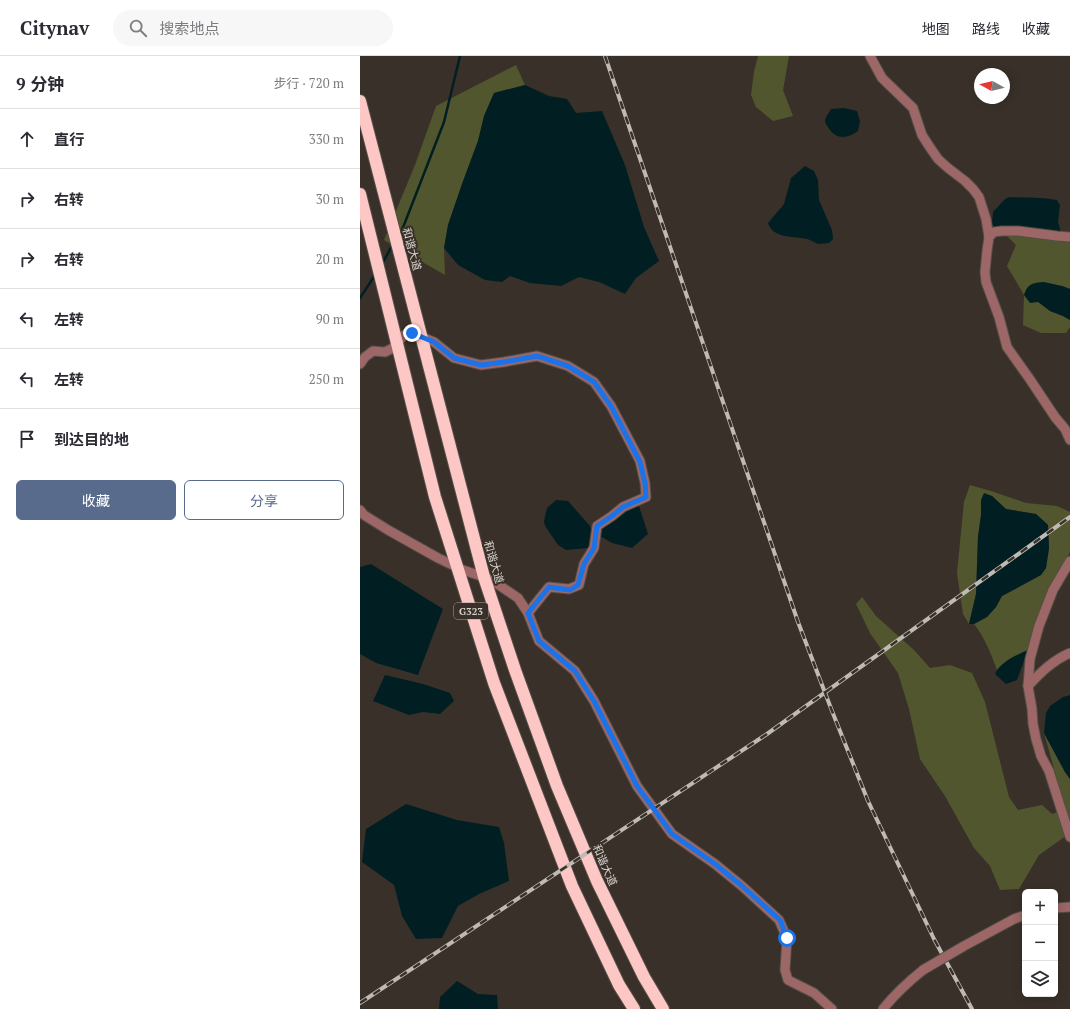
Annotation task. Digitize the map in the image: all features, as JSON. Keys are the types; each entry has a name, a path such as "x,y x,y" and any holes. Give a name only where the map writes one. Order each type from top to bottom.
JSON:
{"highway":[{"name":"和谐大道","path":"360,101 484,577 563,800 597,881 644,977 663,1009"},
{"name":"G323","path":"360,194 434,497 494,683 572,886 619,985 634,1009"}],"street":[{"path":"870,56 882,78 913,108 922,135 934,153 948,168 969,185 979,197 990,237 986,256 986,282 999,317 1007,347 1055,417 1065,429 1070,440"},
{"path":"990,237 994,232 1002,231 1018,231 1070,237"},
{"path":"360,364 365,357 373,352 385,352 393,348 404,335 412,333 434,342 454,358 481,365 537,356 568,366 594,382 611,406 640,462 645,483 646,497 623,507 597,526 594,548 584,564 578,585 570,590 549,587 528,613"},
{"path":"360,510 388,530 438,558 463,570 490,579 518,598 528,613 539,641 575,671 594,701 637,786 672,834 715,864 780,920 787,938 785,970 788,980 814,993 832,1009"},
{"path":"1070,561 1053,590 1039,626 1030,659 1028,686 1036,739 1041,756 1049,771 1070,838"},
{"path":"1028,686 1042,671 1070,652"},
{"path":"1058,908 1070,907"},
{"path":"884,1009 895,994 923,970 964,946 1022,916"}],"green space":[{"path":"758,56 789,56 783,90 793,116 773,121 756,107 751,95"},
{"path":"516,65 525,85 494,93 484,116 478,141 448,225 444,248 445,275 384,240 415,165 436,106"},
{"path":"1002,231 1057,236 1070,243 1070,289 1062,286 1038,301 1050,311 1070,320 1070,327 1066,333 1041,333 1023,325 1024,295 1007,266 1016,245"},
{"path":"970,485 1026,503 1057,506 1070,512 1070,552 1050,589 1028,650 1011,658 997,670 985,640 974,624 987,617 996,607 1002,596 1041,575 1046,568 1049,548 1048,525 1036,514 1006,509 992,496 981,500 976,594 969,624 963,614 957,573 964,502"},
{"path":"862,597 876,616 914,650 930,668 950,665 972,673 985,702 1009,797 1018,810 1042,805 1052,814 1066,809 1044,733 1070,779 1070,833 1039,855 1019,889 1000,890 990,866 974,848 945,796 920,759 909,709 898,673 870,633 856,604"}],"water":[{"path":"525,85 549,96 567,99 576,113 602,111 625,165 644,227 659,261 636,278 625,294 599,282 579,277 561,286 530,283 510,276 502,282 485,280 458,265 444,248 448,225 478,141 484,116 494,93"},
{"path":"844,108 857,111 860,121 858,131 851,135 840,137 830,130 825,120 831,109"},
{"path":"805,166 814,171 818,180 819,200 832,230 833,239 829,243 819,244 807,239 784,236 774,232 768,223 784,204 791,178"},
{"path":"1009,197 1057,200 1060,205 1058,222 1061,232 994,228 992,224 993,212 1005,199"},
{"path":"1044,282 1070,289 1070,320 1050,311 1038,302 1030,303 1024,295 1027,288 1031,284"},
{"path":"984,493 992,496 1006,509 1036,514 1048,525 1049,548 1046,568 1041,575 1002,596 996,607 987,617 974,624 969,624 976,594 978,537 981,515 981,500"},
{"path":"556,500 568,501 590,526 593,536 592,545 588,548 566,550 558,545 545,526 544,521 547,508"},
{"path":"639,506 648,534 632,548 612,543 600,536 601,527 624,511"},
{"path":"371,564 443,609 418,675 376,663 360,654 360,567"},
{"path":"1028,650 1017,680 1006,684 995,674 1005,662"},
{"path":"385,675 423,684 450,693 454,701 440,714 423,712 409,715 373,701"},
{"path":"1070,695 1070,779 1044,733 1046,713 1050,706 1063,697"},
{"path":"406,804 457,820 499,827 504,843 509,881 479,894 458,906 442,938 416,939 402,916 394,885 362,862 366,829"},
{"path":"457,981 478,994 497,995 498,1009 439,1009 440,997"}],"waterway":[{"path":"399,234 404,225 444,122 460,56"},
{"path":"382,264 393,244"},
{"path":"360,298 375,275"}],"railway":[{"path":"605,56 798,622 832,711 868,801 934,939 972,1009"},
{"path":"360,1003 767,734 1070,517"}],"route":[{"path":"412,333 434,342 454,358 481,365 537,356 568,366 594,382 611,406 640,462 645,483 646,497 623,507 597,526 594,548 584,564 578,585 570,590 549,587 528,613 539,641 575,671 594,701 637,786 672,834 715,864 780,920 787,938"}]}
